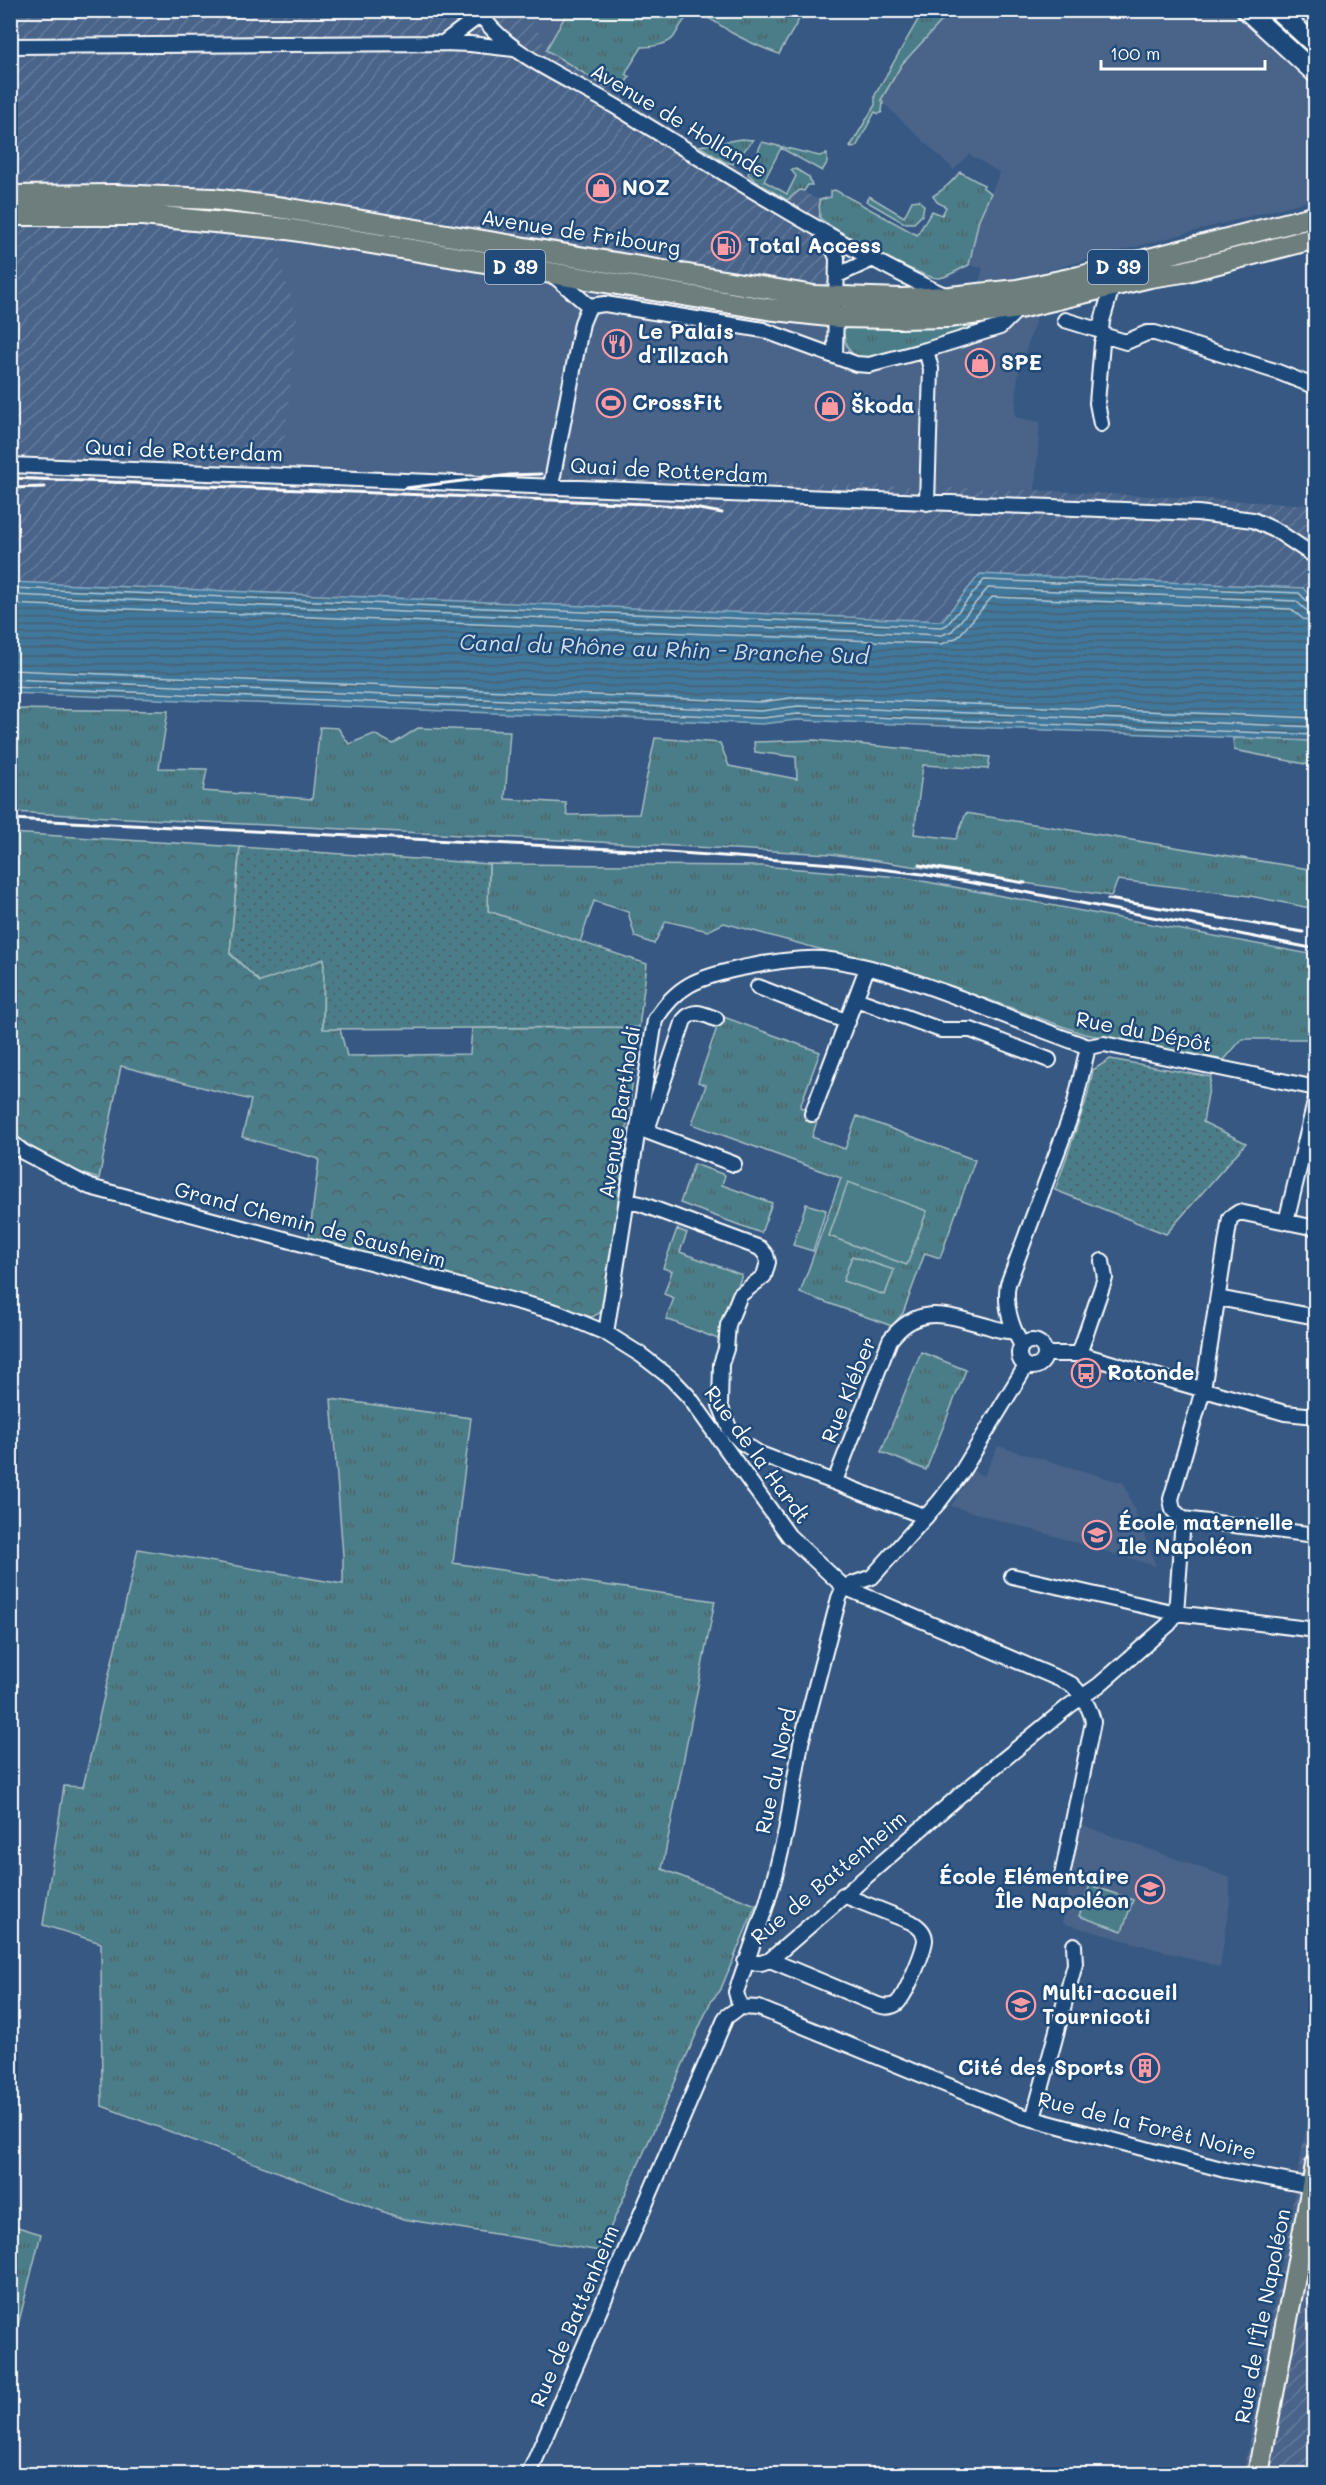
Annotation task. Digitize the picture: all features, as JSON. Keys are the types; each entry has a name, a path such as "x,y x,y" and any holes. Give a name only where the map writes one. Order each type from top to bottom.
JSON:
{"main road":[{"path":"1246,10 1316,74"},
{"path":"1277,10 1316,46"},
{"name":"Avenue de Fribourg","path":"10,196 116,195 213,199 284,208 722,281 837,308 948,317 1019,308 1316,237"},
{"name":"Avenue de Fribourg","path":"10,215 142,215 287,229 767,309 837,308 1017,290 1079,277 1316,216"},
{"name":"Rue de l'Île Napoléon","path":"1258,2475 1316,2166"}],"street":[{"name":"Avenue de Hollande","path":"443,43 482,12 514,49 737,174 821,232 920,284 950,297"},
{"name":"Avenue de Hollande","path":"10,46 443,43 514,49"},
{"name":"Avenue de Hollande","path":"821,232 836,253 838,274 836,356"},
{"path":"838,274 873,259"},
{"path":"551,273 589,306 605,304 763,330 856,364 869,365 1000,327 1019,308"},
{"path":"1101,424 1097,395 1104,334 1102,321 1112,287"},
{"path":"551,486 582,323 589,306"},
{"path":"1065,320 1126,342 1147,333 1155,333 1278,372 1316,387"},
{"path":"926,350 931,369 928,497"},
{"name":"Quai de Rotterdam","path":"10,465 551,486 928,497 1198,513 1233,516 1267,526 1316,557"},
{"name":"Avenue Bartholdi","path":"606,1333 627,1201 643,1129 650,1047 655,1020 668,1000 687,986 715,974 756,965 821,959 867,968"},
{"path":"812,1114 867,968"},
{"name":"Rue du Dépôt","path":"867,968 917,982 1088,1047 1104,1044 1316,1088"},
{"path":"758,987 848,1022"},
{"path":"856,999 941,1030 971,1030 1049,1060"},
{"path":"716,1019 696,1012 689,1014 680,1029 643,1129 734,1164"},
{"path":"650,1047 671,1055"},
{"path":"1022,1346 1014,1331 1008,1306 1008,1284 1074,1107 1088,1047"},
{"path":"1286,1222 1316,1098"},
{"name":"Grand Chemin de Sausheim","path":"10,1141 23,1152 90,1187 556,1312 606,1333"},
{"path":"627,1201 641,1204 760,1248 766,1255 768,1262 764,1276 740,1295 728,1325 726,1349 721,1364 719,1395 722,1412 730,1430 741,1442 760,1454 926,1517"},
{"path":"1316,1228 1239,1212 1230,1218 1203,1390 1171,1499 1173,1510 1183,1519 1316,1535"},
{"path":"1079,1354 1105,1278 1102,1262"},
{"path":"1218,1299 1316,1317"},
{"name":"Rue Kléber","path":"835,1481 890,1340 901,1327 916,1318 936,1314 1002,1331 1014,1331"},
{"name":"Rue de la Hardt","path":"606,1333 641,1355 682,1389 789,1536 844,1587 936,1624 1071,1684 1082,1698"},
{"path":"1036,1341 1044,1348 1046,1354 1043,1363 1034,1368 1026,1366 1019,1356 1026,1342 1036,1341"},
{"path":"1046,1354 1079,1354 1286,1413 1316,1416"},
{"path":"844,1587 872,1577 926,1517 961,1473 1026,1366"},
{"path":"1176,1613 1183,1519"},
{"path":"1012,1576 1176,1613 1316,1630"},
{"path":"872,1577 874,1601"},
{"name":"Rue du Nord","path":"745,1962 776,1872 786,1832 803,1734 836,1607 844,1587"},
{"name":"Rue de Battenheim","path":"529,2475 726,2017 740,2007 736,1992 745,1962 761,1963 770,1960 960,1795 1099,1686 1169,1624 1176,1613"},
{"path":"1062,1876 1094,1722 1082,1698"},
{"path":"770,1960 878,2005 891,2007 897,2004 905,1994 924,1944 924,1935 911,1922 843,1895"},
{"path":"1033,2119 1075,1964 1074,1945"},
{"name":"Rue de la Forêt Noire","path":"740,2007 759,2008 1033,2119 1224,2170 1312,2186"}],"shaded area":[{"path":"11,11 528,11 547,50 725,162 733,164 787,200 800,190 819,200 820,218 848,266 843,306 265,214 297,316 282,468 1035,490 1315,505 1315,601 1305,590 981,574 942,621 11,582"},
{"path":"528,11 568,11 546,50"},
{"path":"951,11 1236,11 1315,86 1315,199 1030,275 979,282 983,268 969,265 979,219 1000,173 969,154 954,170 881,101 902,64"},
{"path":"264,214 843,306 843,327 991,325 1037,316 1018,375 1015,417 1040,422 1035,490 282,469"},
{"name":"École maternelle Ile Napoléon","path":"998,1446 1124,1483 1156,1566 951,1506 973,1471 984,1476"},
{"name":"École Elémentaire Île Napoléon","path":"1081,1825 1230,1878 1230,1901 1220,1967 1062,1923"},
{"path":"1315,2078 1315,2474 1243,2474 1294,2194"}],"green space":[{"path":"568,11 804,11 779,54 738,36 708,18 699,15 690,16 683,22 673,38 667,42 642,47 626,74 630,77 620,89 614,85 606,87 546,50"},
{"path":"923,11 951,11 902,64 881,100 883,102 882,112 879,114 875,112 856,147 851,148 875,105 875,95"},
{"path":"741,139 753,140 733,164 725,162 699,146"},
{"path":"762,142 819,156 827,154 827,163 822,171 781,148 764,181 787,194 796,176 791,170 796,169 809,177 812,185 808,185 804,191 800,190 787,200 748,174"},
{"path":"960,172 984,185 983,188 991,193 979,219 969,265 943,277 930,276 898,263 859,243 820,218 819,200 831,197 831,191 835,190 917,235 932,211 942,215 946,207 937,202 933,196"},
{"path":"869,196 904,217 912,201 919,200 924,206 922,215 914,223 904,223 866,201"},
{"path":"989,322 991,325 870,359 852,354 846,345 843,327"},
{"path":"10,709 168,711 159,768 207,769 203,791 312,799 320,727 338,728 349,744 374,734 393,744 418,728 510,731 505,799 566,803 567,815 639,814 655,738 720,743 729,766 797,779 796,757 755,752 754,742 815,740 990,757 988,769 923,765 914,834 956,839 966,813 1315,870 1315,909 1250,896 1118,880 1111,896 831,854 11,812"},
{"path":"1233,738 1315,741 1315,766 1234,750"},
{"path":"10,833 240,847 230,954 260,982 324,958 323,1028 340,1029 347,1056 470,1054 472,1028 639,1027 605,1310 592,1317 309,1239 319,1159 242,1137 251,1100 121,1066 99,1179 52,1159 10,1131"},
{"path":"240,847 489,864 488,911 647,964 639,1027 323,1029 324,959 260,982 230,953"},
{"path":"489,864 761,866 901,877 1315,955 1315,1039 1242,1039 1224,1060 1084,1034 933,980 724,923 708,931 666,921 654,944 635,937 628,912 594,901 580,942 488,911"},
{"path":"721,1016 820,1052 800,1107 819,1115 812,1137 845,1149 857,1116 975,1160 940,1258 925,1253 903,1313 892,1326 800,1293 841,1178 692,1124 706,1085 698,1082"},
{"path":"1110,1059 1211,1077 1203,1122 1246,1143 1166,1234 1055,1190 1086,1101 1093,1070"},
{"path":"694,1164 725,1175 722,1185 772,1203 761,1233 680,1203"},
{"path":"848,1182 927,1211 907,1265 829,1236"},
{"path":"806,1204 826,1210 813,1251 793,1245"},
{"path":"677,1229 687,1233 680,1252 742,1275 718,1339 666,1319 674,1298 664,1294 672,1271 663,1268"},
{"path":"852,1256 894,1270 885,1295 843,1281"},
{"path":"921,1352 966,1370 926,1470 881,1452"},
{"path":"331,1399 471,1418 453,1563 715,1601 662,1869 756,1905 720,1991 711,2001 600,2251 403,2219 102,2106 101,1943 43,1925 64,1786 83,1787 138,1549 343,1584 343,1556"},
{"path":"1090,1885 1133,1900 1122,1931 1079,1916"},
{"path":"10,2225 41,2234 11,2353"}],"water":[{"name":"Canal du Rhône au Rhin - Branche Sud","path":"980,574 1303,588 1315,601 1315,741 797,720 762,724 11,693 11,582 942,621"}],"railway":[{"path":"406,488 510,475 541,474"},
{"path":"10,478 648,504 688,507 722,513"},
{"path":"10,488 45,487"},
{"path":"10,819 653,851 847,865 922,874 1030,893 1316,949"},
{"path":"919,865 1025,883"},
{"path":"1108,899 1303,932"}],"place":[{"name":"NOZ","path":"601,188"},
{"name":"Total Access","path":"726,246"},
{"name":"Le Palais d'Illzach","path":"617,344"},
{"name":"SPE","path":"980,363"},
{"name":"CrossFit","path":"611,403"},
{"name":"Škoda","path":"830,406"},
{"name":"Rotonde","path":"1086,1373"},
{"name":"École maternelle Ile Napoléon","path":"1097,1535"},
{"name":"École Elémentaire Île Napoléon","path":"1150,1889"},
{"name":"Multi-accueil Tournicoti","path":"1021,2005"},
{"name":"Cité des Sports","path":"1145,2068"}]}
